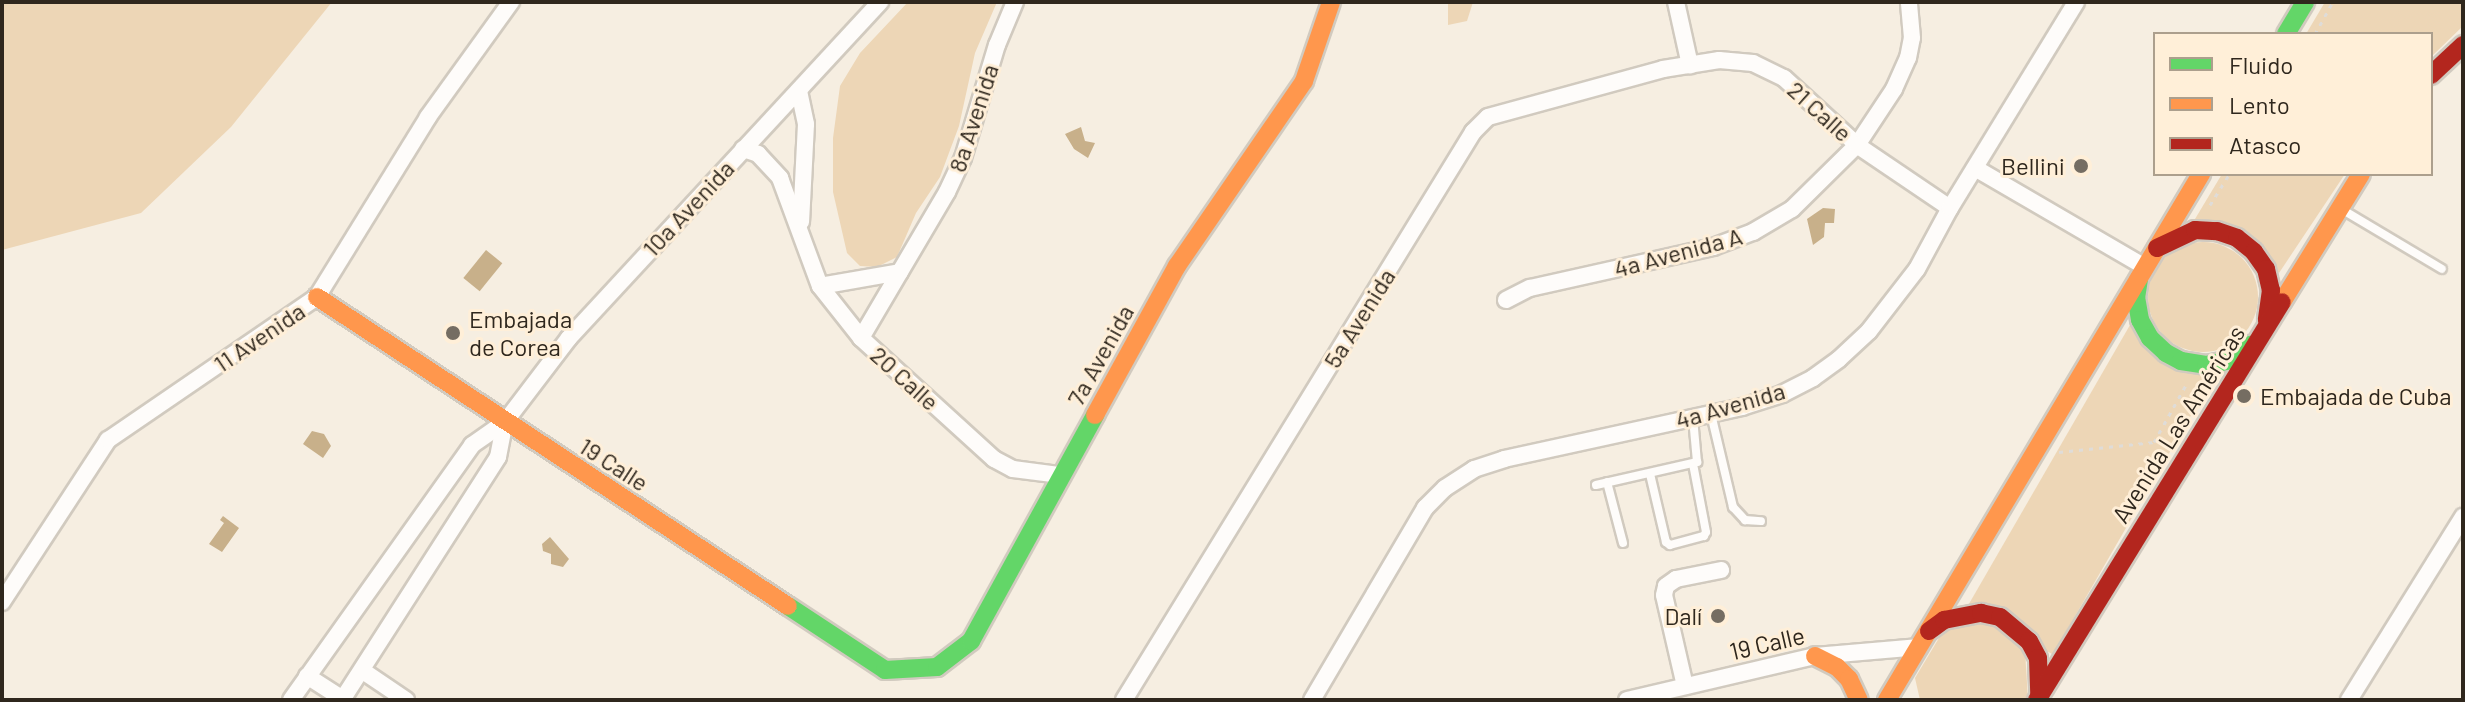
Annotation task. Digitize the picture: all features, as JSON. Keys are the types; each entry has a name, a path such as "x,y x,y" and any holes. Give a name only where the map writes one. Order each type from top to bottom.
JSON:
{"main road":[{"path":"2287,32 2305,2"},
{"name":"7a Avenida","path":"885,670 937,667 971,641 1059,475 1177,266 1304,81 1329,10"},
{"path":"2433,73 2463,45"},
{"path":"1887,700 2200,176"},
{"name":"Avenida Las Américas","path":"2038,698 2360,176"},
{"path":"2142,271 2136,297 2140,320 2150,338 2166,353 2198,364 2226,361 2259,336 2270,311 2271,290 2266,269 2254,252 2237,238 2217,231 2195,230 2174,237 2156,249"},
{"name":"19 Calle","path":"317,297 885,670"},
{"path":"1910,696 1920,647 1944,620 1981,613 2000,617 2016,627 2029,641 2038,658 2038,698"},
{"path":"1815,656 1837,667 1849,679 1859,700"}],"street":[{"name":"11 Avenida","path":"2,602 108,440 317,297 428,117 511,2"},
{"name":"10a Avenida","path":"291,700 439,487 472,445 505,422 569,338 880,2"},
{"name":"8a Avenida","path":"861,338 963,158 997,45 1015,2"},
{"path":"1676,2 1690,65"},
{"name":"4a Avenida A","path":"1506,300 1530,288 1713,247 1753,232 1792,209 1857,145 1894,89 1908,58 1912,29 1909,2"},
{"name":"4a Avenida","path":"1312,700 1425,508 1445,488 1474,469 1504,459 1782,394 1813,378 1839,359 1896,299 1917,269 1950,208 2076,2"},
{"name":"21 Calle","path":"1690,65 1738,61 1771,71 1857,145 1950,208"},
{"name":"5a Avenida","path":"1124,700 1481,122 1541,102 1690,65"},
{"name":"20 Calle","path":"799,91 806,137 800,227"},
{"name":"20 Calle","path":"743,149 758,154 780,178 820,286 861,338 994,459 1013,469 1059,475"},
{"path":"1975,168 2142,271"},
{"path":"820,286 900,272"},
{"name":"10a Avenida","path":"342,700 498,457 505,422"},
{"path":"2349,700 2463,517"},
{"path":"1675,692 1666,586 1676,579 1721,570"},
{"name":"19 Calle","path":"1627,700 1675,692 1815,656 1920,647"},
{"path":"363,671 406,700"},
{"path":"307,676 342,700"}],"lane":[{"path":"2340,208 2442,269"},
{"path":"1711,413 1733,507 1745,520 1761,521"},
{"path":"1596,485 1693,464 1699,458 1693,417"},
{"path":"1650,474 1666,542 1670,545 1704,536 1706,532 1693,464"},
{"path":"1607,482 1623,543"}],"path":[{"path":"2316,32 2333,2"},
{"path":"2195,230 2228,176"},
{"path":"2052,464 2060,451 2154,442 2198,364"}],"shaded area":[{"path":"2,2 332,2 231,127 141,213 2,250"},
{"path":"908,2 997,2 975,53 959,126 940,177 916,213 897,257 877,267 860,266 847,253 833,192 833,138 840,86 860,53"},
{"path":"1448,2 1473,2 1467,21 1448,25"},
{"path":"2325,2 2463,2 2463,26 2433,55 2433,32 2307,32"},
{"path":"1081,127 1085,141 1095,143 1088,158 1074,149 1065,134"},
{"path":"2221,176 2344,176 2279,273 2195,219"},
{"path":"1823,208 1835,209 1834,223 1825,223 1824,237 1813,245 1807,219"},
{"path":"2203,242 2224,247 2242,258 2253,276 2258,297 2253,318 2242,336 2224,347 2203,352 2182,347 2164,336 2153,318 2148,297 2153,276 2164,258 2182,247"},
{"path":"486,250 502,263 480,291 463,278"},
{"path":"2130,325 2215,374 2053,655 1968,606"},
{"path":"312,431 324,434 331,446 323,458 303,444"},
{"path":"223,516 239,528 222,552 209,544 224,523 220,520"},
{"path":"550,537 569,559 563,567 551,564 551,554 543,551 542,544"},
{"path":"1990,622 2025,650 2028,700 1920,700 1915,678 1945,628"}],"traffic: fast":[{"path":"2287,32 2305,2"},
{"path":"2139,279 2136,297 2140,320 2150,338 2166,353 2181,361 2206,365 2226,361 2251,345"},
{"path":"788,606 885,670 937,667 971,641 1095,415"}],"traffic: slow":[{"path":"1095,415 1177,266 1304,81 1331,2"},
{"path":"1887,700 2200,176"},
{"path":"2282,302 2360,176"},
{"path":"317,297 788,606"},
{"path":"1815,656 1837,667 1849,679 1859,700"}],"traffic: jam":[{"path":"2433,73 2463,45"},
{"path":"2157,248 2195,230 2217,231 2237,238 2254,252 2266,269 2271,290 2267,320"},
{"path":"2037,700 2282,302"},
{"path":"1929,631 1944,620 1981,613 2000,617 2029,641 2038,658 2039,696"}],"place":[{"name":"Bellini","path":"2081,166"},
{"name":"Embajada de Corea","path":"453,333"},
{"name":"Embajada de Cuba","path":"2244,396"},
{"name":"Dalí","path":"1718,616"}]}
